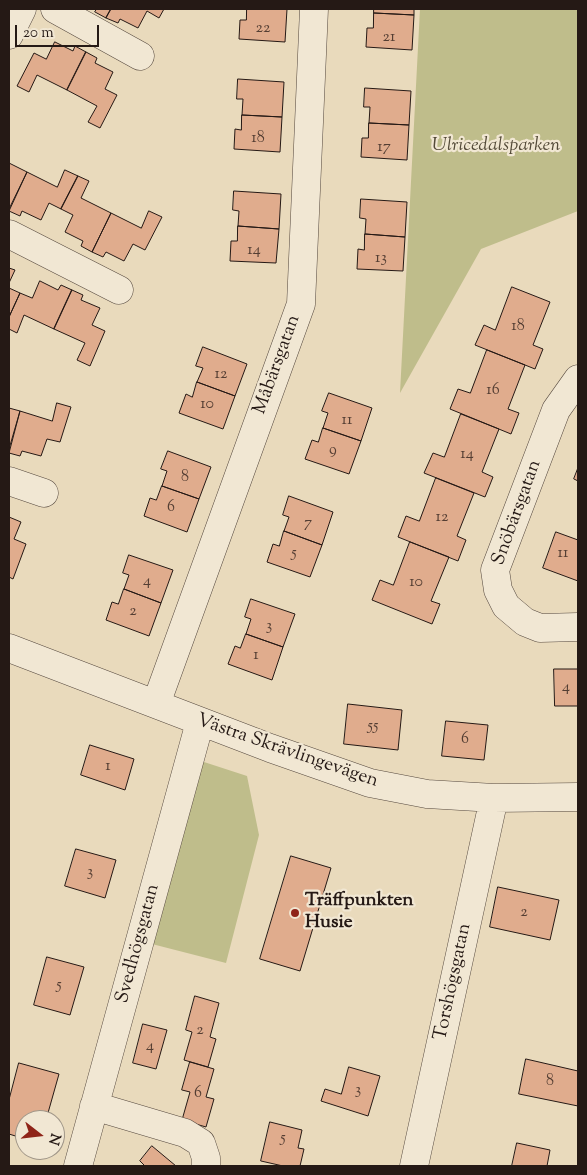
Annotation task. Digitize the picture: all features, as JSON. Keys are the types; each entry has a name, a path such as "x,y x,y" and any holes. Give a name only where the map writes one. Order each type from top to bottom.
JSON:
{"street":[{"path":"9,35 22,9"},
{"path":"55,9 140,56"},
{"name":"Måbärsgatan","path":"156,704 300,304 314,9"},
{"path":"9,234 119,290"},
{"name":"Snöbärsgatan","path":"578,379 556,410 495,570 498,590 506,606 525,622 540,628 578,627"},
{"path":"9,480 44,493"},
{"name":"Västra Skrävlingevägen","path":"9,648 200,722 370,783 428,794 494,798 578,796"},
{"name":"Svedhögsgatan","path":"78,1166 200,722"},
{"name":"Torshögsgatan","path":"414,1166 494,798"},
{"path":"94,1106 185,1133 202,1143 206,1166"}],"green space":[{"name":"Ulricedalsparken","path":"420,9 578,9 578,211 481,249 400,393"},
{"path":"204,762 247,776 259,835 226,963 152,944 195,771"}],"building":[{"path":"97,9 111,9 106,18 95,12"},
{"path":"111,9 164,9 159,18 147,11 138,28 120,19 118,23 106,18"},
{"path":"247,9 287,9 285,42 239,39 240,20 246,20"},
{"path":"374,9 414,9 414,15 374,13"},
{"path":"374,13 414,15 412,50 366,47 367,28 373,28"},
{"path":"55,42 73,51 75,46 86,52 67,90 37,75 29,92 17,86 34,53 46,59"},
{"path":"86,52 97,58 95,63 113,72 105,89 117,95 100,128 88,122 97,106 67,90"},
{"path":"238,79 284,82 282,117 242,115 243,99 237,99"},
{"path":"365,88 411,91 409,125 369,123 370,107 364,107"},
{"path":"242,115 282,117 280,152 234,149 235,129 241,130"},
{"path":"369,123 409,125 407,160 361,157 362,138 368,138"},
{"path":"9,163 27,172 9,209"},
{"path":"65,170 78,176 61,209 49,203 41,220 22,211 20,216 9,211 27,172 57,187"},
{"path":"78,176 89,181 81,198 111,213 92,252 81,246 83,241 65,232 73,215 61,209"},
{"path":"234,191 281,194 279,229 238,226 239,211 233,210"},
{"path":"361,199 407,202 405,237 365,234 366,219 360,218"},
{"path":"149,211 162,217 145,250 133,244 124,261 106,252 103,257 92,252 111,213 141,228"},
{"path":"238,226 279,229 276,263 230,261 231,241 237,241"},
{"path":"365,234 405,237 403,271 357,269 358,249 364,250"},
{"path":"9,268 15,270 9,283"},
{"path":"40,281 58,290 61,285 72,290 54,329 24,315 17,333 9,329 9,317 20,293 32,298"},
{"path":"512,287 550,302 533,345 543,349 535,369 475,345 484,325 495,330"},
{"path":"9,288 20,293 9,317"},
{"path":"72,290 83,295 81,300 100,308 92,325 105,331 90,366 77,360 85,343 54,329"},
{"path":"203,347 247,364 235,396 197,382 203,368 196,366"},
{"path":"487,350 525,365 508,409 519,413 511,434 450,409 458,389 470,393"},
{"path":"197,382 235,396 223,429 179,413 186,394 192,397"},
{"path":"329,393 372,408 361,441 323,428 328,413 322,411"},
{"path":"57,403 71,407 60,442 47,439 41,456 22,451 20,456 9,453 20,411 52,421"},
{"path":"9,408 20,411 9,449"},
{"path":"461,414 499,429 482,472 493,477 485,497 424,473 433,453 444,457"},
{"path":"323,428 361,441 349,474 305,459 312,440 318,442"},
{"path":"168,451 211,467 199,499 162,486 167,471 161,469"},
{"path":"578,468 578,481 574,479"},
{"path":"436,478 474,493 457,536 466,540 458,561 398,537 406,516 419,521"},
{"path":"162,486 199,499 187,532 144,516 150,498 156,500"},
{"path":"289,496 333,512 322,545 284,531 289,517 283,515"},
{"path":"9,517 21,522 14,539 26,544 13,579 9,577"},
{"path":"284,531 322,545 310,577 267,562 273,544 279,546"},
{"path":"556,532 578,540 578,581 543,568"},
{"path":"410,542 449,557 431,601 440,604 432,624 372,600 380,580 393,585"},
{"path":"129,555 173,570 161,603 124,589 129,575 123,573"},
{"path":"124,589 161,603 149,636 106,620 112,602 118,604"},
{"path":"251,599 295,614 283,647 246,634 251,619 245,617"},
{"path":"246,634 283,647 272,680 228,664 235,646 240,648"},
{"path":"554,669 578,669 578,706 555,706"},
{"path":"348,704 402,710 398,750 344,744"},
{"path":"446,721 488,725 484,760 442,756"},
{"path":"90,745 134,759 125,790 81,775"},
{"path":"76,849 116,860 105,898 65,886"},
{"name":"Träffpunkten Husie","path":"291,856 331,868 300,971 260,959"},
{"path":"498,887 559,900 550,940 490,927"},
{"path":"47,957 84,967 70,1015 34,1005"},
{"path":"195,996 219,1003 210,1037 216,1039 208,1067 184,1060 192,1032 186,1030"},
{"path":"143,1024 167,1030 156,1069 133,1063"},
{"path":"526,1059 578,1071 578,1106 519,1094"},
{"path":"190,1062 214,1069 206,1097 214,1099 206,1127 182,1120 190,1092 182,1090"},
{"path":"19,1063 59,1074 49,1110 15,1110 15,1136 9,1134 9,1100"},
{"path":"349,1067 380,1076 368,1116 321,1101 325,1089 341,1094"},
{"path":"270,1122 302,1130 298,1148 304,1149 300,1166 283,1166 261,1161"},
{"path":"517,1143 550,1150 547,1166 512,1166"},
{"path":"152,1146 176,1166 145,1166 140,1161"}],"place":[{"name":"Träffpunkten Husie","path":"295,913"}]}
